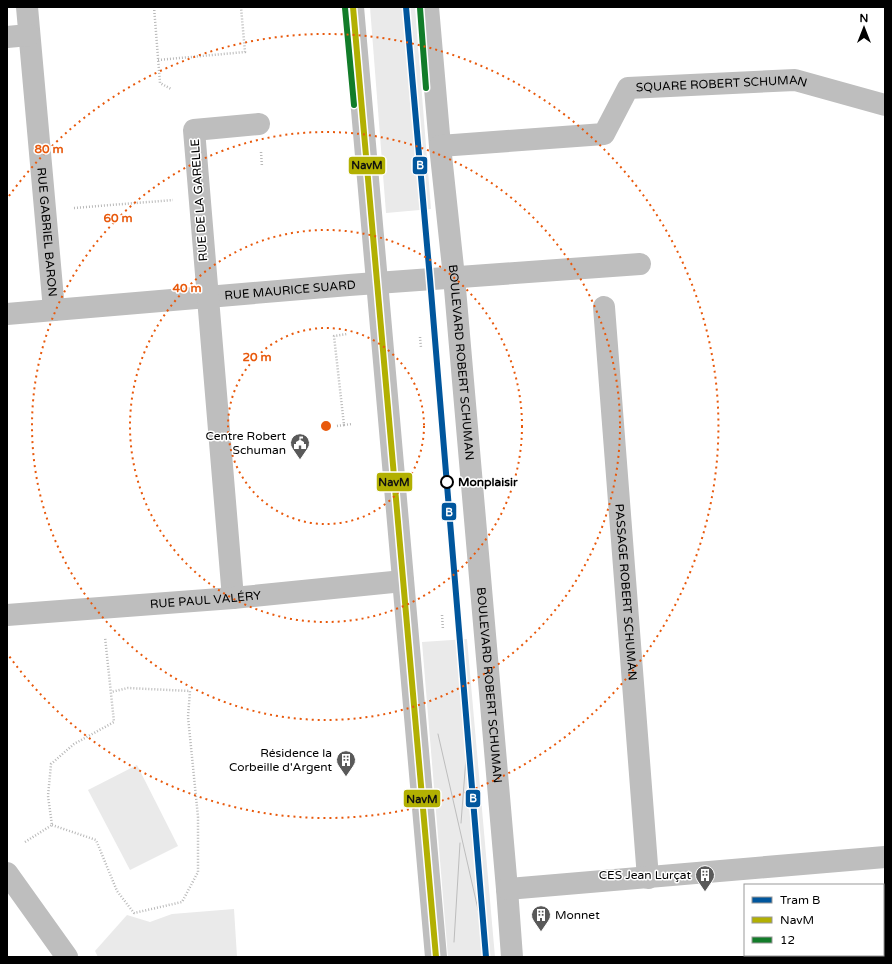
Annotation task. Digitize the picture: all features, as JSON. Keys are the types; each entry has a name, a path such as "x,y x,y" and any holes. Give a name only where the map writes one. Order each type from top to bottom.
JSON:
{"street":[{"name":"RUE GABRIEL BARON","path":"27,7 54,310"},
{"path":"353,7 436,957"},
{"name":"BOULEVARD ROBERT SCHUMAN","path":"428,7 440,146 454,277 512,957"},
{"path":"7,37 29,34"},
{"name":"SQUARE ROBERT SCHUMAN","path":"440,146 590,143 604,134 628,88 795,80 885,105"},
{"name":"RUE DE LA GARELLE","path":"233,598 194,130 259,124"},
{"name":"RUE MAURICE SUARD","path":"7,314 378,283 640,264"},
{"name":"PASSAGE ROBERT SCHUMAN","path":"604,307 648,878"},
{"name":"RUE PAUL VALÉRY","path":"7,615 233,598 403,581"},
{"path":"507,889 885,857"},
{"path":"7,873 67,957"}],"path":[{"path":"154,7 160,83 171,89"},
{"path":"158,60 245,52 241,7"},
{"path":"68,209 179,199"},
{"path":"344,425 334,336 347,334"},
{"path":"420,337 421,348"},
{"path":"337,426 352,424"},
{"path":"442,615 443,630"},
{"path":"52,825 48,796 51,764 74,744 114,722 105,635"},
{"path":"52,825 96,840 117,891 134,913 182,902 198,872 198,817 188,717 190,691 128,688 111,692"},
{"path":"25,842 52,825"}],"shaded area":[{"path":"370,7 415,7 431,209 386,213"},
{"path":"467,639 495,957 448,957 422,642"},
{"path":"137,765 178,846 130,870 88,790"},
{"path":"234,909 237,957 98,957 95,951 127,915 150,922 172,914"}],"tram line":[{"name":"B","path":"406,7 486,957"},
{"path":"461,823 468,732"},
{"path":"438,734 485,940"},
{"path":"454,942 460,843"}],"transit line":[{"name":"NavM","path":"353,7 436,957"},
{"name":"12","path":"345,8 354,105"},
{"name":"12","path":"420,8 426,88"}],"place":[{"name":"Centre Robert Schuman","path":"300,460"},
{"name":"Monplaisir","path":"447,482"},
{"name":"Résidence la Corbeille d'Argent","path":"346,777"},
{"name":"CES Jean Lurçat","path":"705,892"},
{"name":"Monnet","path":"541,932"}]}
